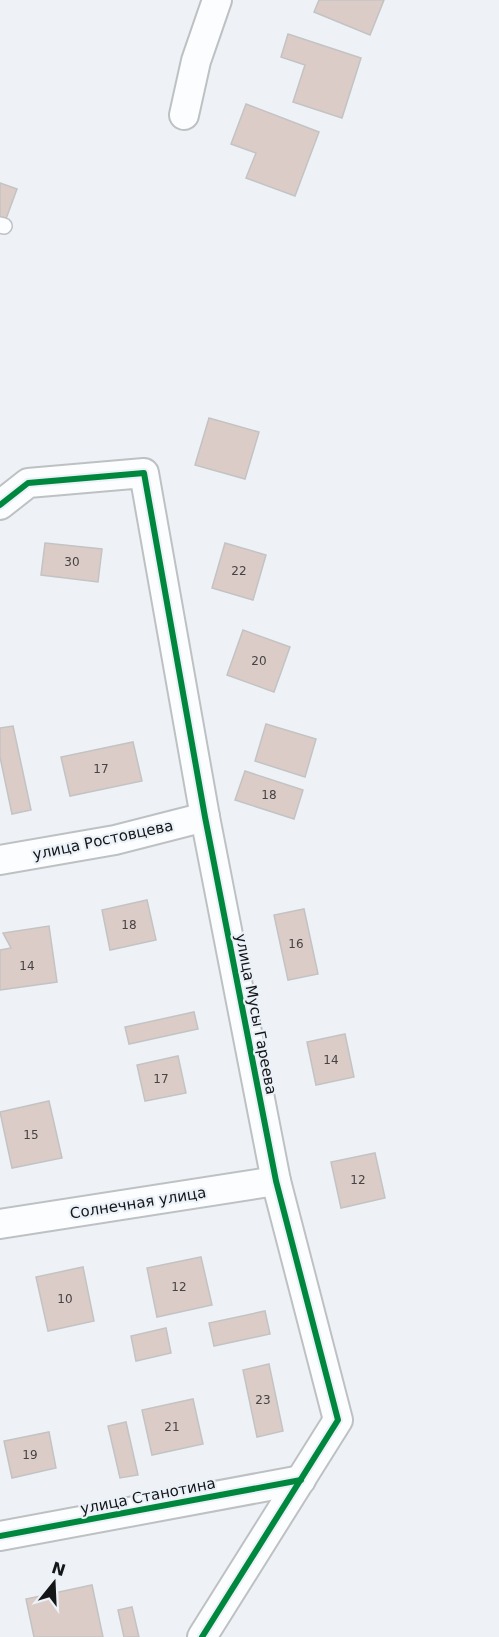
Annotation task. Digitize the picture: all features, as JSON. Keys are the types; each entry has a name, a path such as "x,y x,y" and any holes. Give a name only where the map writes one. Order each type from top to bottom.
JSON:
{"street":[{"path":"184,115 196,61 216,0"},
{"name":"улица Мусы Гареева","path":"0,505 28,483 144,473 205,817 276,1181 338,1420 202,1637"},
{"name":"улица Ростовцева","path":"0,860 116,840 205,817"},
{"name":"Солнечная улица","path":"0,1224 276,1181"},
{"name":"улица Станотина","path":"0,1536 301,1480"}],"building":[{"path":"319,0 384,0 370,35 314,12"},
{"path":"288,34 361,58 342,118 293,102 305,65 281,57"},
{"path":"246,104 319,132 295,196 246,178 256,153 231,144"},
{"path":"0,183 17,189 3,227 0,225"},
{"path":"209,418 259,432 245,479 195,465"},
{"path":"45,543 102,549 98,582 41,575"},
{"path":"225,543 266,555 253,600 212,588"},
{"path":"243,630 290,647 274,692 227,675"},
{"path":"266,724 316,739 305,777 255,761"},
{"path":"13,726 31,810 12,814 0,757 0,728"},
{"path":"133,742 142,781 70,796 61,757"},
{"path":"245,771 303,790 294,819 235,800"},
{"path":"147,900 156,940 110,950 102,910"},
{"path":"304,909 318,974 288,980 274,915"},
{"path":"49,926 57,982 0,990 0,950 11,948 3,933"},
{"path":"194,1012 198,1029 129,1044 125,1027"},
{"path":"345,1034 354,1077 316,1085 307,1042"},
{"path":"178,1056 186,1093 145,1101 137,1065"},
{"path":"49,1101 62,1158 12,1168 0,1112"},
{"path":"375,1153 385,1198 341,1208 331,1162"},
{"path":"201,1257 212,1305 157,1317 147,1268"},
{"path":"83,1267 94,1321 48,1331 36,1277"},
{"path":"265,1311 270,1334 214,1346 209,1323"},
{"path":"166,1328 171,1353 136,1361 131,1336"},
{"path":"269,1364 283,1431 257,1437 243,1370"},
{"path":"193,1399 203,1444 152,1455 142,1410"},
{"path":"126,1422 138,1475 120,1478 108,1426"},
{"path":"49,1432 56,1468 12,1478 4,1441"},
{"path":"92,1585 103,1637 34,1637 26,1599"},
{"path":"132,1607 139,1637 124,1637 118,1610"}],"cycle path":[{"path":"0,505 28,483 144,473 205,817 276,1181 338,1420 202,1637"},
{"path":"0,1536 301,1480"}]}
